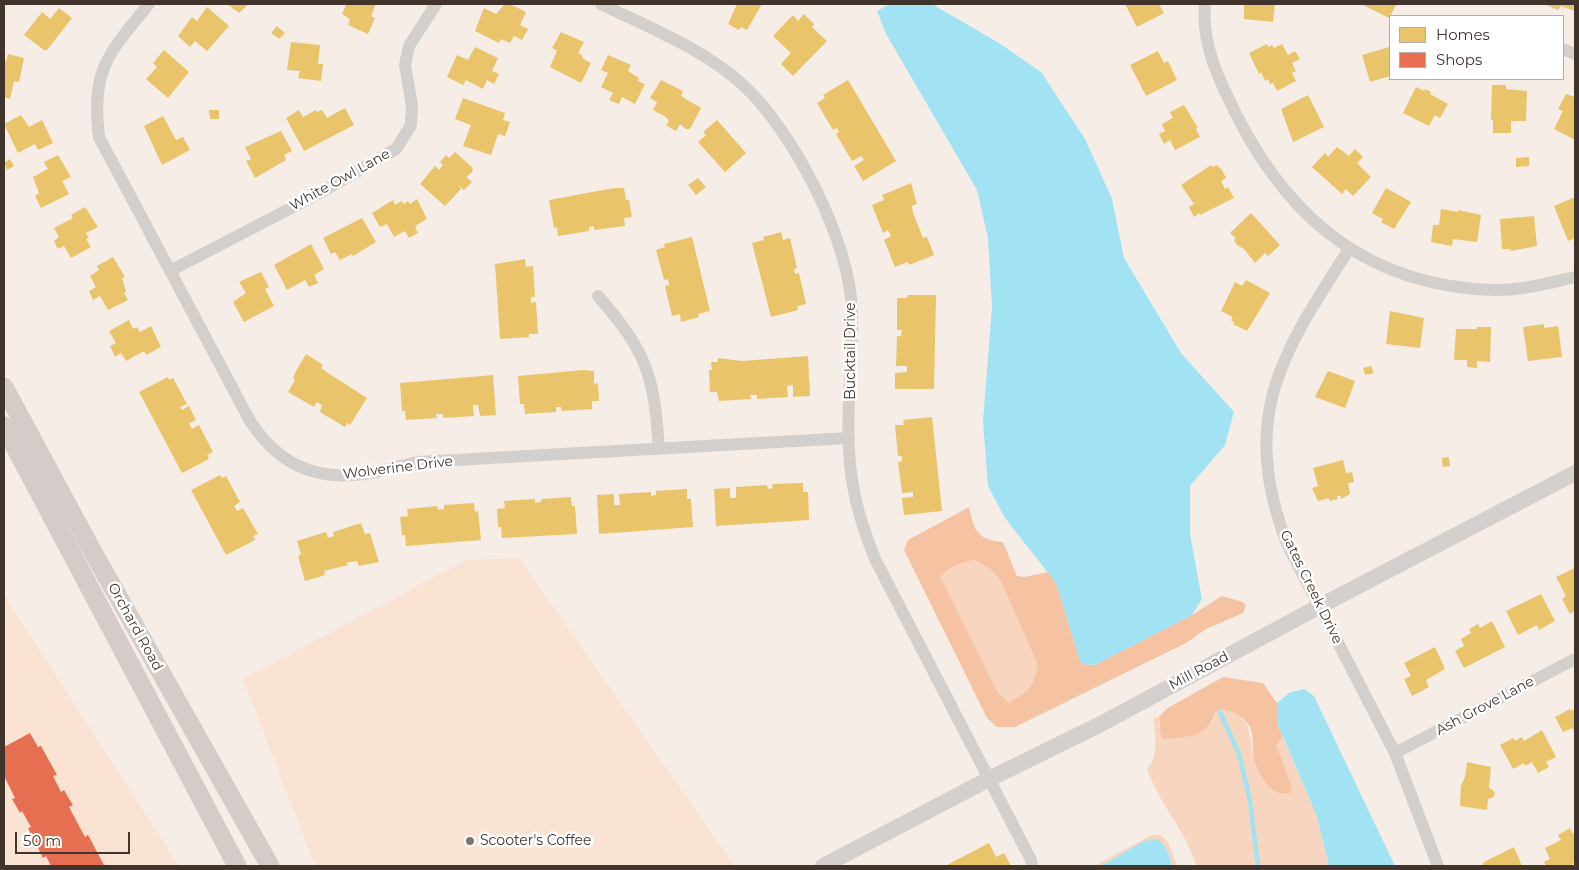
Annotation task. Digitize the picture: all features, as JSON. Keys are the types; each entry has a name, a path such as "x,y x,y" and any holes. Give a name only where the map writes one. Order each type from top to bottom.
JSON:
{"main road":[{"name":"Orchard Road","path":"4,387 89,544 270,866"},
{"name":"Orchard Road","path":"4,426 237,866"}],"street":[{"name":"Wolverine Drive","path":"150,4 117,43 91,85 99,137 250,420 264,442 284,459 308,471 336,476 364,474 419,462 849,438"},
{"name":"White Owl Lane","path":"170,272 318,194 396,149 411,125 412,106 405,65 409,46 436,4"},
{"name":"Bucktail Drive","path":"601,4 677,42 719,66 742,84 768,112 790,145 834,229 844,257 850,286 852,314 849,438 853,490 862,524 875,559 1031,860 1032,866"},
{"path":"1205,4 1204,17 1209,51 1221,85 1253,146 1274,178 1300,208 1330,235 1349,249 1413,277 1453,286 1494,290 1538,286 1575,277"},
{"name":"Gates Creek Drive","path":"1349,249 1307,315 1289,349 1275,383 1267,422 1268,481 1276,513 1287,544 1396,753 1438,866"},
{"path":"598,296 625,326 639,349 649,373 655,398 659,449"},
{"name":"Mill Road","path":"822,866 989,779 1098,725 1320,606 1575,473"},
{"name":"Ash Grove Lane","path":"1396,753 1575,659"}],"shaded area":[{"path":"969,507 978,533 988,539 1003,542 1017,576 1024,577 1048,572 1056,583 1081,664 1095,665 1192,615 1222,596 1243,602 1246,606 1243,613 1206,629 1186,643 1015,727 997,727 987,718 904,550 908,540","holes":["975,560 989,568 1001,581 1036,661 1037,668 1036,675 1030,686 1008,702 998,693 940,577 960,564"]},
{"path":"519,558 734,865 315,866 243,679 466,560"},
{"path":"975,560 989,568 1001,581 1036,661 1036,675 1030,686 1020,695 1007,702 998,693 939,577 961,562"},
{"path":"4,595 179,866 4,866"},
{"path":"1223,677 1263,683 1277,703 1277,723 1283,738 1276,745 1292,788 1290,793 1283,794 1277,792 1262,778 1254,759 1250,727 1241,717 1234,713 1221,709 1215,712 1208,726 1196,734 1164,739 1161,736 1159,717 1166,709"},
{"path":"1221,709 1239,717 1248,726 1257,767 1275,791 1276,745 1283,738 1316,814 1329,866 1196,866 1186,841 1158,794 1147,769 1154,758 1155,752 1154,718 1159,717 1159,728 1213,722 1215,712"},
{"path":"1152,835 1160,835 1168,842 1177,866 1172,866 1169,853 1142,842 1101,866 1094,866"}],"water":[{"path":"890,4 932,4 999,43 1041,72 1085,139 1112,199 1124,258 1181,353 1234,412 1225,445 1190,486 1190,534 1202,599 1192,615 1095,665 1081,664 1056,583 1005,518 988,486 983,421 992,307 988,238 977,190 886,34 877,11"},
{"path":"1304,689 1314,696 1395,866 1329,866 1316,814 1277,723 1277,703 1289,693"},
{"path":"1154,839 1165,846 1172,866 1101,866 1142,842"}],"building: Homes":[{"path":"227,4 249,4 239,13"},
{"path":"342,4 376,4 371,16 375,18 368,34 348,25 350,19 342,14 346,5"},
{"path":"505,4 510,4 526,12 520,25 528,29 522,40 514,36 510,43 501,39 499,43 475,31 484,8 496,14"},
{"path":"737,4 762,4 747,30 741,27 739,30 728,24"},
{"path":"1125,4 1159,4 1164,13 1137,27"},
{"path":"1244,4 1275,4 1273,22 1244,19"},
{"path":"1361,4 1395,4 1389,18"},
{"path":"1544,4 1575,4 1575,11 1561,6 1558,10"},
{"path":"207,7 229,26 207,51 195,41 190,47 178,36 192,17 197,21"},
{"path":"59,8 72,18 47,50 44,50 24,35 42,12 50,19"},
{"path":"804,14 814,24 812,27 827,41 793,76 781,64 791,53 773,36 793,15 798,21"},
{"path":"277,26 285,33 279,39 271,33"},
{"path":"561,32 584,42 578,53 583,56 582,58 591,63 581,83 550,67 557,51 552,48"},
{"path":"291,42 320,45 318,64 323,64 321,81 298,78 300,71 287,70"},
{"path":"1267,44 1268,47 1272,45 1274,48 1282,44 1288,55 1295,51 1300,59 1292,63 1296,71 1292,73 1296,81 1277,91 1273,83 1270,84 1268,79 1265,81 1261,72 1259,74 1249,53"},
{"path":"475,47 498,58 492,71 499,74 494,84 487,80 483,89 466,80 463,85 447,77 457,55 468,60"},
{"path":"1389,47 1389,76 1370,82 1362,55"},
{"path":"164,50 189,72 168,98 146,79 157,67 153,63"},
{"path":"1158,51 1164,63 1168,61 1177,80 1146,96 1130,65"},
{"path":"8,54 24,58 19,82 14,81 10,99 4,97 4,61 6,62"},
{"path":"608,55 631,65 628,71 639,78 638,81 645,84 635,104 622,97 619,104 609,100 613,93 601,87 608,73 601,70"},
{"path":"661,80 683,91 681,96 701,108 690,129 686,129 680,124 676,131 666,125 669,121 666,117 653,110 657,102 650,98"},
{"path":"848,80 896,161 863,181 854,166 864,160 861,156 852,161 836,134 839,132 837,128 833,130 817,103 825,98 823,95"},
{"path":"1492,85 1506,85 1506,89 1527,91 1526,121 1511,121 1511,133 1493,133 1493,120 1491,120"},
{"path":"1416,87 1431,92 1430,94 1448,104 1440,118 1435,115 1429,126 1403,113"},
{"path":"1566,94 1575,97 1575,140 1554,129 1563,111 1558,109"},
{"path":"1308,95 1324,127 1293,142 1281,109"},
{"path":"463,98 505,113 503,120 510,122 505,136 498,134 491,155 463,146 471,125 455,119"},
{"path":"1184,105 1198,128 1196,129 1200,137 1175,150 1170,140 1164,144 1159,134 1165,131 1162,124 1173,118 1170,112"},
{"path":"345,108 354,125 304,151 286,118 299,110 303,117 316,110 317,112 322,110 327,118"},
{"path":"209,110 219,110 219,119 210,119"},
{"path":"21,115 29,127 42,120 53,143 38,150 35,144 18,153 4,124"},
{"path":"163,116 176,140 183,137 190,150 162,165 144,126"},
{"path":"717,120 746,153 725,172 698,142 706,135 703,132"},
{"path":"281,131 292,151 284,155 286,160 255,178 246,161 251,159 245,147"},
{"path":"1337,147 1349,156 1355,149 1363,157 1357,163 1371,177 1353,196 1346,189 1342,194 1312,167 1325,153 1328,157"},
{"path":"455,152 473,168 472,172 466,177 472,182 464,190 458,185 461,189 445,206 420,184 435,166 439,170 443,165 440,162 446,155 449,158"},
{"path":"58,155 71,177 62,181 69,194 41,208 35,196 39,193 33,177 48,169 44,162"},
{"path":"1529,157 1529,166 1516,167 1516,158"},
{"path":"10,159 14,166 7,170 4,163"},
{"path":"1211,165 1213,167 1217,165 1222,170 1226,178 1221,181 1225,189 1228,187 1234,198 1194,217 1189,207 1194,204 1181,185"},
{"path":"698,178 706,187 696,195 688,185"},
{"path":"911,183 917,204 912,206 913,213 923,238 927,237 934,255 909,265 908,262 895,267 884,240 891,236 888,230 883,233 872,205 884,200 882,195"},
{"path":"614,188 624,188 626,200 629,200 632,217 624,218 625,226 594,230 594,226 589,227 589,231 558,236 557,227 554,228 549,200"},
{"path":"1386,188 1411,202 1394,229 1381,222 1383,219 1372,213"},
{"path":"1575,197 1575,238 1568,241 1554,206"},
{"path":"417,199 427,219 415,226 418,233 409,238 405,231 394,237 387,224 380,227 372,213 393,200 395,205 402,201 404,204 408,201 410,204"},
{"path":"85,207 98,227 86,233 89,238 86,239 91,247 71,258 64,246 58,249 54,241 59,237 54,228 73,218 71,215"},
{"path":"1441,209 1458,212 1458,210 1481,215 1477,242 1453,239 1452,246 1431,242 1433,225 1439,225"},
{"path":"1251,213 1280,245 1268,256 1265,253 1255,263 1244,249 1237,245 1234,240 1236,238 1230,233"},
{"path":"1534,216 1537,246 1511,251 1510,249 1502,249 1500,219"},
{"path":"362,218 376,242 353,256 352,254 340,260 335,252 331,254 323,238"},
{"path":"781,232 783,240 790,238 797,268 794,269 795,274 799,273 806,304 797,306 798,310 771,317 752,243 764,240 763,237"},
{"path":"692,237 710,311 698,314 699,317 681,322 680,314 672,316 665,286 669,285 668,279 664,280 656,250 665,247 664,244"},
{"path":"311,244 324,269 314,275 318,283 309,287 305,280 287,290 274,265"},
{"path":"113,257 125,277 122,278 126,291 124,293 128,300 108,310 100,296 93,300 89,291 96,287 90,276 99,270 97,266"},
{"path":"525,259 526,267 533,266 535,297 531,297 531,303 536,302 538,334 529,334 529,337 500,339 495,264"},
{"path":"261,272 269,287 265,289 274,306 244,322 233,302 246,293 239,282"},
{"path":"1246,280 1270,293 1247,331 1233,324 1234,322 1231,320 1233,317 1221,311 1235,282 1242,286"},
{"path":"908,295 936,295 934,389 895,389 895,373 907,372 907,366 896,366 897,336 901,336 902,330 897,330 897,298 907,298"},
{"path":"1390,311 1424,318 1420,348 1386,344"},
{"path":"129,320 133,329 137,327 140,332 151,326 161,347 146,355 144,351 126,361 121,353 115,357 110,346 116,343 109,331"},
{"path":"1544,324 1544,328 1558,326 1562,357 1528,361 1523,327"},
{"path":"1477,327 1491,327 1490,362 1477,361 1477,368 1467,367 1467,360 1454,360 1456,329 1477,329"},
{"path":"306,354 323,365 321,368 367,398 350,425 347,423 345,427 320,412 322,405 317,402 314,407 288,392 295,380 293,378 296,371"},
{"path":"808,356 810,396 793,397 793,385 787,386 788,397 757,399 757,395 750,395 751,399 719,401 717,392 710,392 709,370 712,370 711,362 718,362 718,358 742,361"},
{"path":"1371,366 1374,373 1365,375 1363,368"},
{"path":"583,370 594,371 594,384 598,383 599,401 592,401 592,409 562,411 561,407 556,407 556,412 525,414 524,404 520,404 518,376"},
{"path":"1328,371 1355,381 1345,408 1315,397"},
{"path":"493,375 496,415 480,416 478,405 473,405 474,416 443,418 443,414 436,414 437,418 406,420 405,411 402,411 400,383"},
{"path":"168,377 169,380 173,378 187,404 180,407 182,410 189,406 196,420 189,423 192,429 199,425 213,452 207,455 209,459 182,473 139,392"},
{"path":"932,417 942,511 904,515 902,498 913,497 913,492 902,493 898,462 902,461 902,456 898,456 895,425 904,425 903,420"},
{"path":"1449,457 1450,466 1443,467 1442,458"},
{"path":"1343,460 1346,473 1352,472 1354,482 1348,483 1350,494 1341,499 1341,496 1337,496 1338,499 1329,501 1329,498 1318,501 1312,488 1318,486 1313,468"},
{"path":"220,475 222,478 226,476 240,502 234,506 237,511 243,508 258,534 253,536 255,540 226,555 191,490"},
{"path":"803,483 803,492 808,492 809,520 716,526 714,489 730,488 730,498 736,498 736,487 767,485 768,489 773,488 772,484"},
{"path":"687,489 687,499 691,499 693,527 599,534 597,495 614,494 614,505 620,505 619,494 651,492 651,496 656,495 656,491"},
{"path":"571,497 572,506 575,506 577,534 502,538 501,527 498,527 497,509 505,508 504,501 535,499 535,503 541,502 541,499"},
{"path":"474,503 475,512 478,511 481,540 406,546 405,535 402,535 400,517 408,516 407,509 437,506 438,510 444,509 444,505"},
{"path":"361,523 365,534 370,533 379,562 359,566 357,561 350,562 347,563 348,565 324,571 325,575 305,581 298,556 301,554 297,541 326,532 328,538 334,536 333,532"},
{"path":"1575,568 1575,611 1570,614 1562,599 1566,596 1556,577"},
{"path":"1541,594 1555,621 1539,630 1537,625 1518,635 1506,611"},
{"path":"1492,621 1505,647 1464,668 1455,651 1464,646 1461,639 1471,633 1469,629 1478,624 1480,628"},
{"path":"1435,647 1445,669 1426,680 1429,687 1412,696 1404,679 1411,676 1404,663"},
{"path":"1570,709 1571,711 1575,709 1575,733 1572,728 1563,732 1555,717"},
{"path":"1542,730 1556,757 1546,762 1549,767 1538,773 1532,762 1525,766 1524,763 1513,769 1500,745 1513,738 1515,741 1522,737 1524,741"},
{"path":"1467,762 1491,767 1489,788 1495,792 1494,797 1488,799 1487,810 1460,806 1461,786 1465,777"},
{"path":"1570,828 1573,834 1575,832 1575,862 1572,864 1573,866 1546,866 1544,862 1550,859 1545,848 1561,840 1558,835"},
{"path":"989,843 996,857 1004,853 1011,866 945,866"},
{"path":"1514,847 1522,866 1482,866 1484,862"}],"building: Shops":[{"path":"30,733 38,747 41,746 57,775 53,776 61,792 64,790 73,805 69,807 85,837 88,835 104,865 51,866 46,856 43,858 28,828 31,827 22,811 20,813 12,799 15,798 4,776 4,747"}],"waterway":[{"path":"1220,712 1239,754 1250,801 1258,866"}],"place":[{"name":"Scooter's Coffee","path":"470,841"}]}
